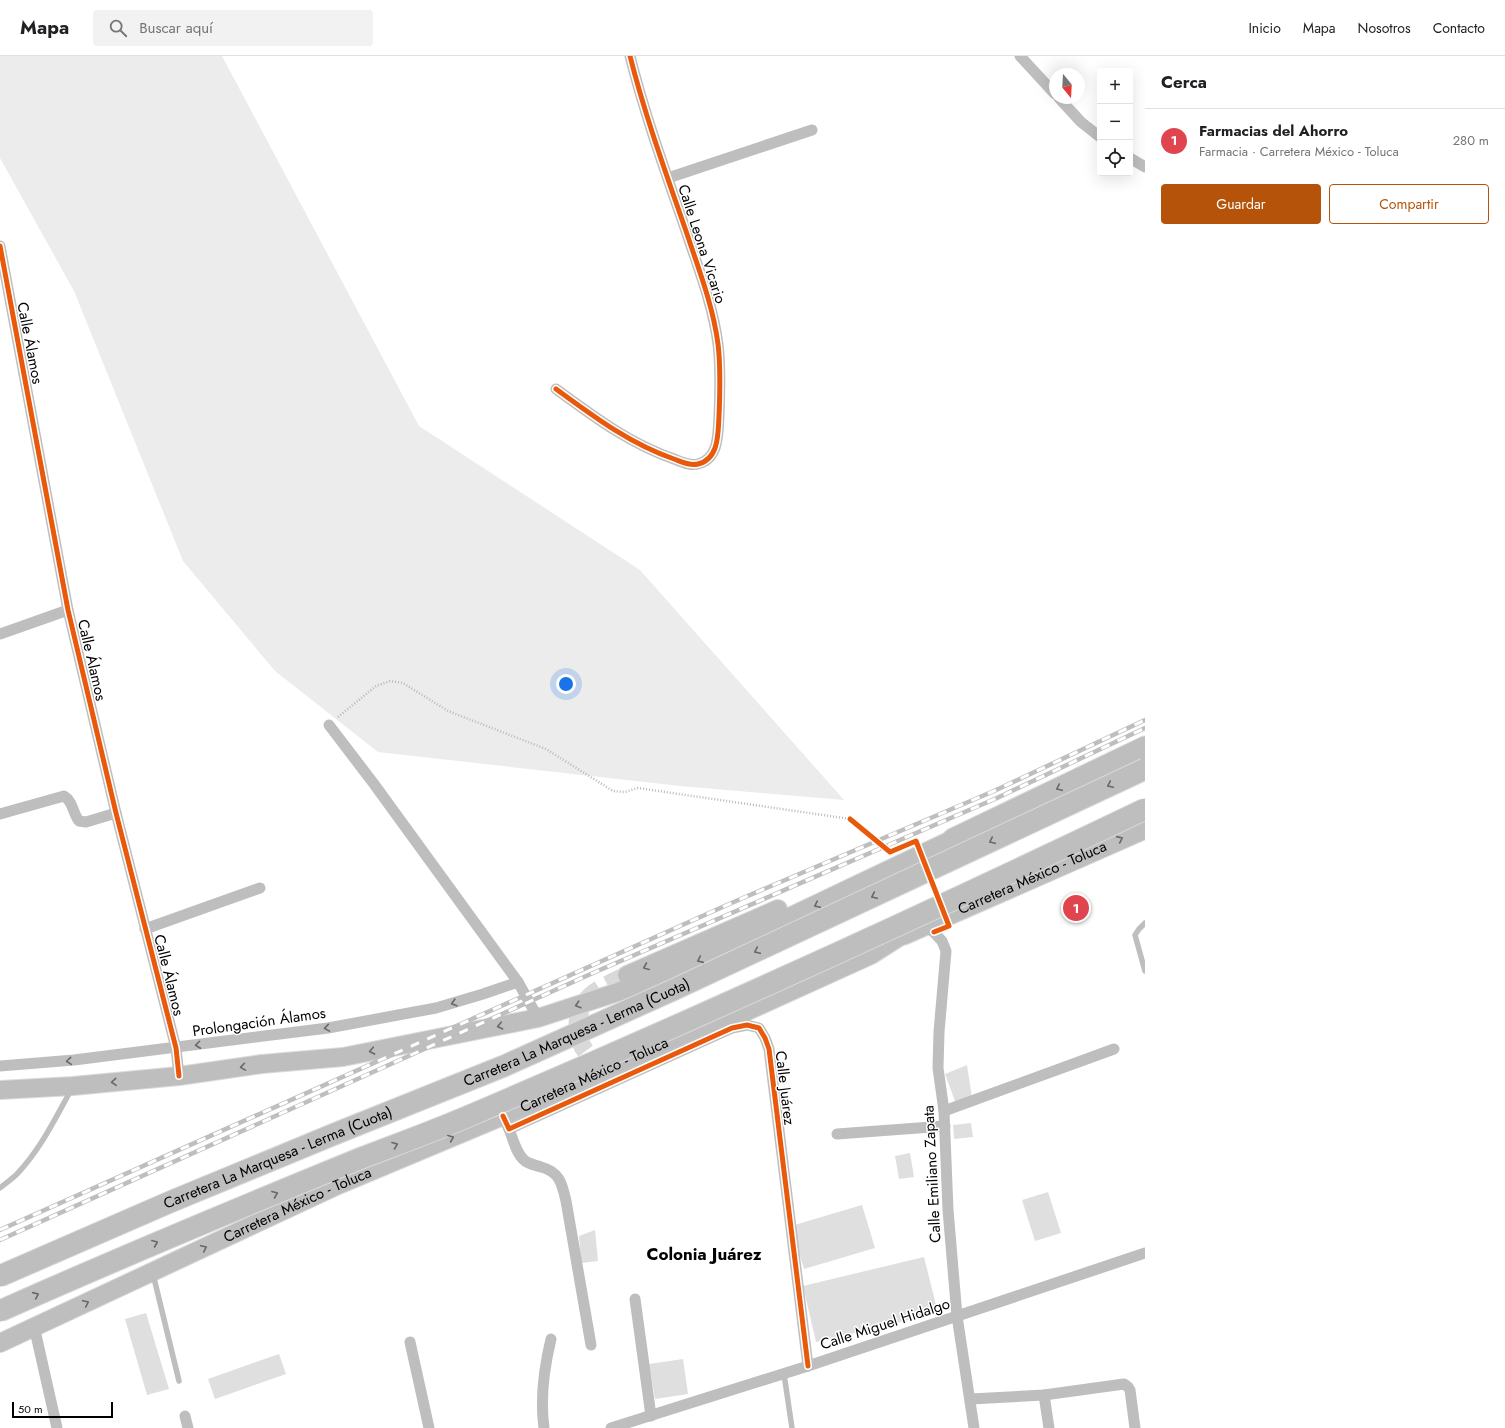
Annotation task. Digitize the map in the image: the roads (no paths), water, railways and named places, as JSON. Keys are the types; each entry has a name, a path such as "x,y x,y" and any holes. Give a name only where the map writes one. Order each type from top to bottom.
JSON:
{"highway":[{"path":"953,839 1145,747"},
{"name":"Carretera La Marquesa - Lerma (Cuota)","path":"0,1276 170,1202 504,1066 673,990 1145,769"},
{"path":"0,1311 89,1271 230,1212 474,1114 711,1011 1028,865 1145,809"},
{"name":"Carretera México - Toluca","path":"904,934 1145,828"}],"main road":[{"path":"627,975 744,925 849,876 953,839"},
{"path":"0,1090 73,1086 180,1076 262,1064 343,1057 538,1018 618,992 697,962 953,839"},
{"path":"656,1052 871,955 904,934"},
{"name":"Carretera México - Toluca","path":"0,1342 336,1186 506,1123 904,934"}],"street":[{"name":"Calle Leona Vicario","path":"556,389 604,424 631,440 662,455 691,464 697,464 707,460 712,456 715,450 718,431 721,378 718,344 712,312 630,56"},
{"path":"1020,56 1049,87"},
{"path":"1064,104 1081,122 1097,135"},
{"path":"668,178 812,130"},
{"path":"1133,160 1145,167"},
{"name":"Calle Álamos","path":"0,246 68,610 116,813 176,1048 180,1076"},
{"path":"0,634 68,610"},
{"path":"329,725 374,784 518,982 538,1018"},
{"path":"0,814 64,796 68,798 76,818 80,821 86,822 116,813"},
{"path":"145,929 260,888"},
{"name":"Calle Emiliano Zapata","path":"926,924 942,941 946,951 938,1050 938,1068 944,1111 948,1210 957,1316 971,1399 974,1428"},
{"name":"Prolongación Álamos","path":"0,1066 74,1060 328,1028 436,1008 518,982"},
{"name":"Calle Juárez","path":"506,1123 732,1028 747,1025 759,1028 769,1049 808,1366"},
{"path":"944,1111 1114,1049"},
{"path":"506,1123 520,1156 525,1161 553,1172 562,1184 591,1345"},
{"path":"837,1134 945,1126"},
{"name":"Calle Miguel Hidalgo","path":"617,1427 784,1374 1145,1253"},
{"path":"635,1299 651,1416"},
{"path":"34,1326 56,1428"},
{"path":"544,1428 542,1417 544,1381 551,1339"},
{"path":"410,1342 429,1428"},
{"path":"971,1399 1044,1395 1124,1384 1130,1390 1135,1428"},
{"path":"1044,1395 1049,1428"},
{"path":"185,1416 188,1428"}],"lane":[{"path":"1145,923 1138,929 1136,935 1145,971"},
{"path":"0,1188 17,1174 34,1152 52,1126 73,1086"},
{"path":"152,1272 179,1380"},
{"path":"784,1374 792,1428"}],"tunnel":[{"path":"608,1065 593,1059 583,1047 579,1039 578,1032 579,1015 586,1000 596,991 627,975"}],"railway":[{"path":"0,1230 736,901 994,791 1145,720"},
{"path":"0,1240 593,973 997,798 1145,728"}],"place":[{"name":"Farmacias del Ahorro","path":"1076,908"}],"district":[{"name":"Colonia Juárez","path":"704,1254"}]}
